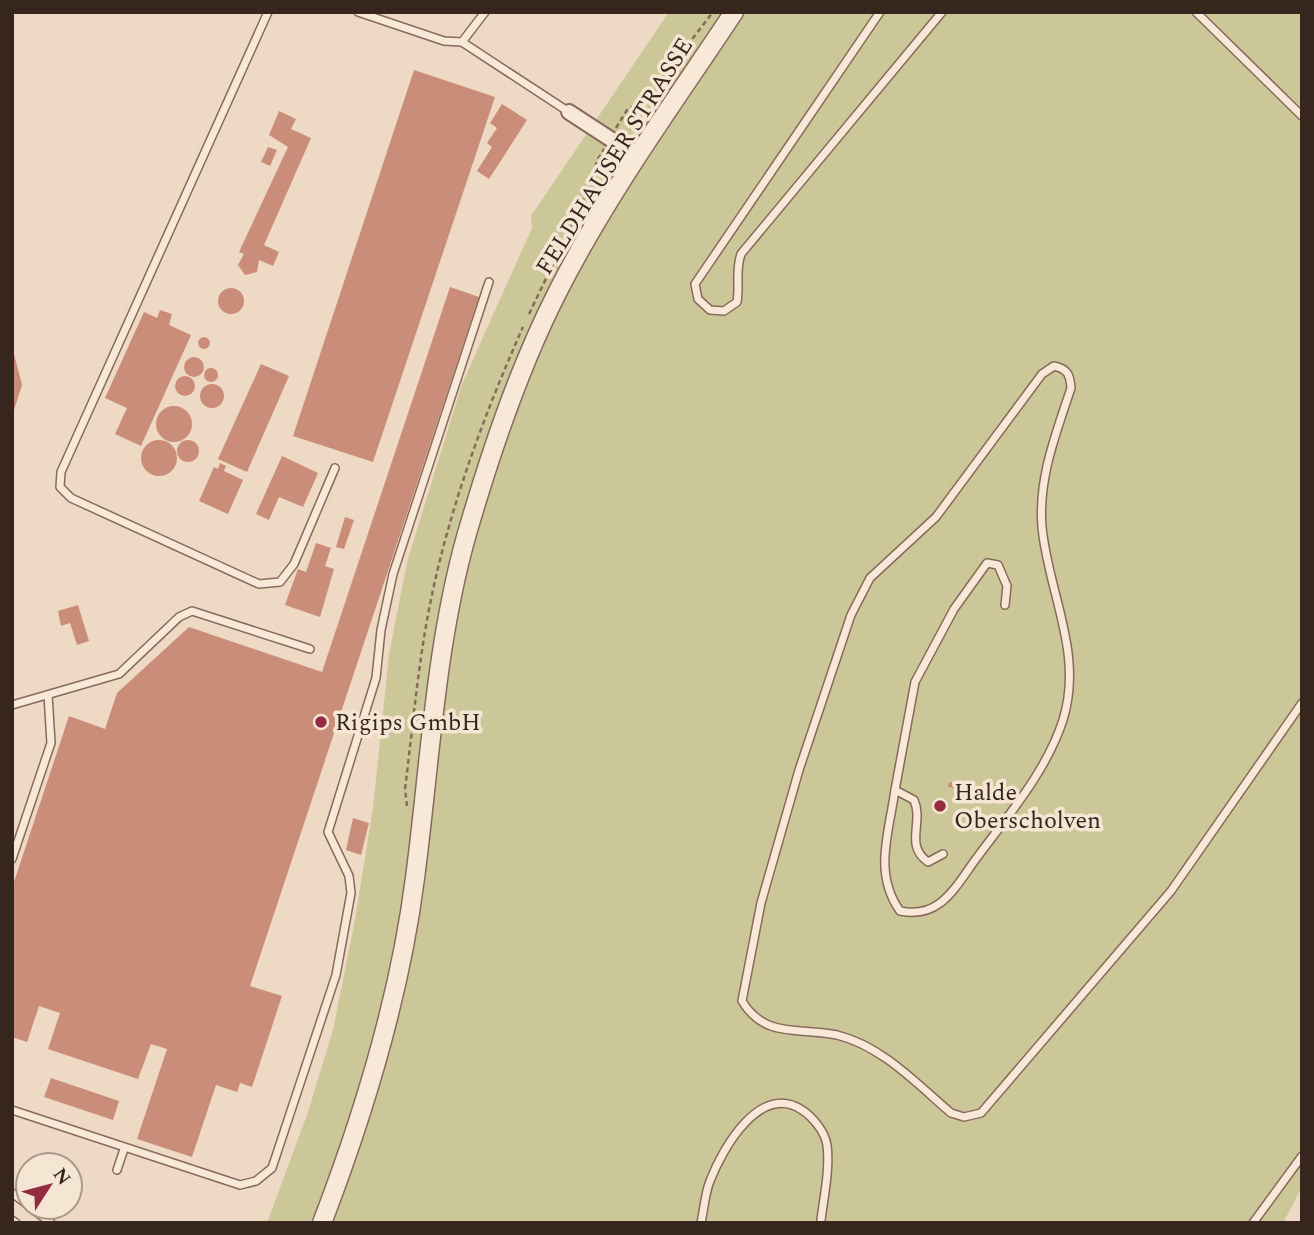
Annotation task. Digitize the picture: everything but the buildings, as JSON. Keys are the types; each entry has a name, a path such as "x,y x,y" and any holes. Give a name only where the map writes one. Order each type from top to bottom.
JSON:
{"street":[{"name":"FELDHAUSER STRASSE","path":"322,1223 354,1136 397,982 415,880 439,659 466,539 506,414 556,295 592,229 734,12"},
{"path":"569,112 638,157"}],"lane":[{"path":"268,12 61,472 60,487 71,498 259,584 280,582 294,565 335,468"},
{"path":"358,12 444,41 462,42 569,112"},
{"path":"462,42 485,12"},
{"path":"880,12 695,284 698,299 710,310 724,311 737,302 739,288 736,270 741,254 942,12"},
{"path":"1196,12 1302,116"},
{"path":"12,1110 240,1185 256,1181 272,1168 336,975 351,893 349,876 328,832 376,678 381,630 393,574 489,282"},
{"path":"1005,605 1004,575 998,565 987,564 954,609 915,682 883,870 889,895 900,911 917,915 934,909 969,868 1025,791 1049,751 1063,718 1067,634 1046,554 1041,508 1042,483 1071,388 1070,376 1064,369 1054,366 1042,374 936,517 870,578 851,615 799,770 761,903 741,1001 752,1018 769,1027 838,1035 874,1049 951,1113 964,1117 981,1113 1171,891 1302,703"},
{"path":"12,705 119,674 179,617 192,611 310,649"},
{"path":"12,859 51,743 48,695"},
{"path":"895,790 914,800 919,810 914,844 919,855 928,862 936,860 943,853"},
{"path":"701,1223 709,1181 732,1140 754,1113 773,1102 792,1103 808,1114 827,1143 826,1184 821,1220"},
{"path":"117,1170 124,1149"},
{"path":"1253,1223 1302,1156"}],"path":[{"path":"686,44 713,12"}],"shaded area":[{"path":"669,12 1302,12 1302,1187 1283,1223 267,1223 308,1112 333,1030 355,920 373,808 389,655 407,562 462,384 532,228 531,216"}],"place":[{"name":"Rigips GmbH","path":"321,722"},
{"name":"Halde Oberscholven","path":"940,806"}]}
